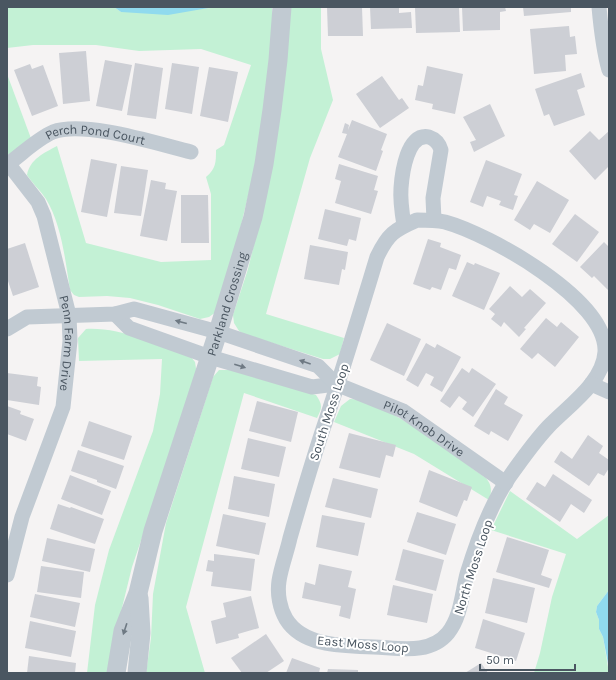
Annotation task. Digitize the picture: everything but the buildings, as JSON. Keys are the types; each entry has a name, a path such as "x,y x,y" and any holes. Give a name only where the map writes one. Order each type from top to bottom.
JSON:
{"street":[{"name":"Parkland Crossing","path":"116,673 123,631 138,593 154,531 253,217 264,164 276,81 282,7"},
{"path":"599,7 604,55 609,70"},
{"name":"Perch Pond Court","path":"8,163 47,135 59,130 72,128 85,128 122,135 191,152"},
{"path":"434,220 434,198 441,153 440,146 436,141 424,137 417,139 412,144 405,167 401,189 402,211 411,223 434,220 474,233 506,250 562,286 588,312 600,329 605,350 600,370 609,392"},
{"name":"Penn Farm Drive","path":"7,575 22,517 64,407 70,341 69,315 44,216 38,202 8,163"},
{"name":"South Moss Loop","path":"287,621 279,600 279,581 305,482 336,384 347,357 377,257 384,243 394,231 411,223"},
{"name":"Pilot Knob Drive","path":"7,329 27,317 115,314 134,309 218,332 318,366 336,384 403,411 506,482"},
{"name":"Pilot Knob Drive","path":"115,314 129,328 210,357 312,387 336,384"},
{"name":"North Moss Loop","path":"443,638 455,622 467,575 479,539 492,508 506,482 548,427 578,399 600,370"},
{"name":"Parkland Crossing","path":"137,673 141,633 138,593"},
{"name":"East Moss Loop","path":"287,621 298,633 313,640 358,646 417,649 433,645 443,638"}],"green space":[{"path":"7,7 114,7 121,12 214,7 272,7 272,31 263,121 252,180 233,258 216,312 209,317 200,319 158,305 130,298 107,296 79,297 74,295 70,290 62,243 56,220 46,199 27,175 31,165 38,157 57,146 86,243 161,262 211,260 211,194 206,177 215,165 216,150 224,145 251,65 201,49 139,51 96,45 33,45 7,48"},
{"path":"290,7 321,7 321,49 333,100 310,158 266,314 344,338 340,354 330,359 323,359 244,334 239,331 234,323 233,315 248,269 267,192"},
{"path":"7,74 32,141 12,154 7,154"},
{"path":"86,329 99,329 126,334 153,342 191,357 195,362 197,375 132,567 108,673 87,673 95,605 109,550 153,431 160,394 162,359 79,361 78,338"},
{"path":"219,370 230,370 316,395 320,401 321,409 317,418 244,393 186,607 205,673 146,673 151,638 153,594 166,523 213,377"},
{"path":"350,399 364,401 400,418 486,478 491,489 489,500 414,454 334,422 341,406"},
{"path":"510,491 577,539 609,515 609,590 597,606 596,612 599,620 599,629 603,637 609,673 534,673 540,653 552,597 566,554 491,530"}],"water":[{"path":"114,7 214,7 168,15 121,12"},
{"path":"609,590 609,669 603,637 599,629 599,620 596,612 597,606"}]}
